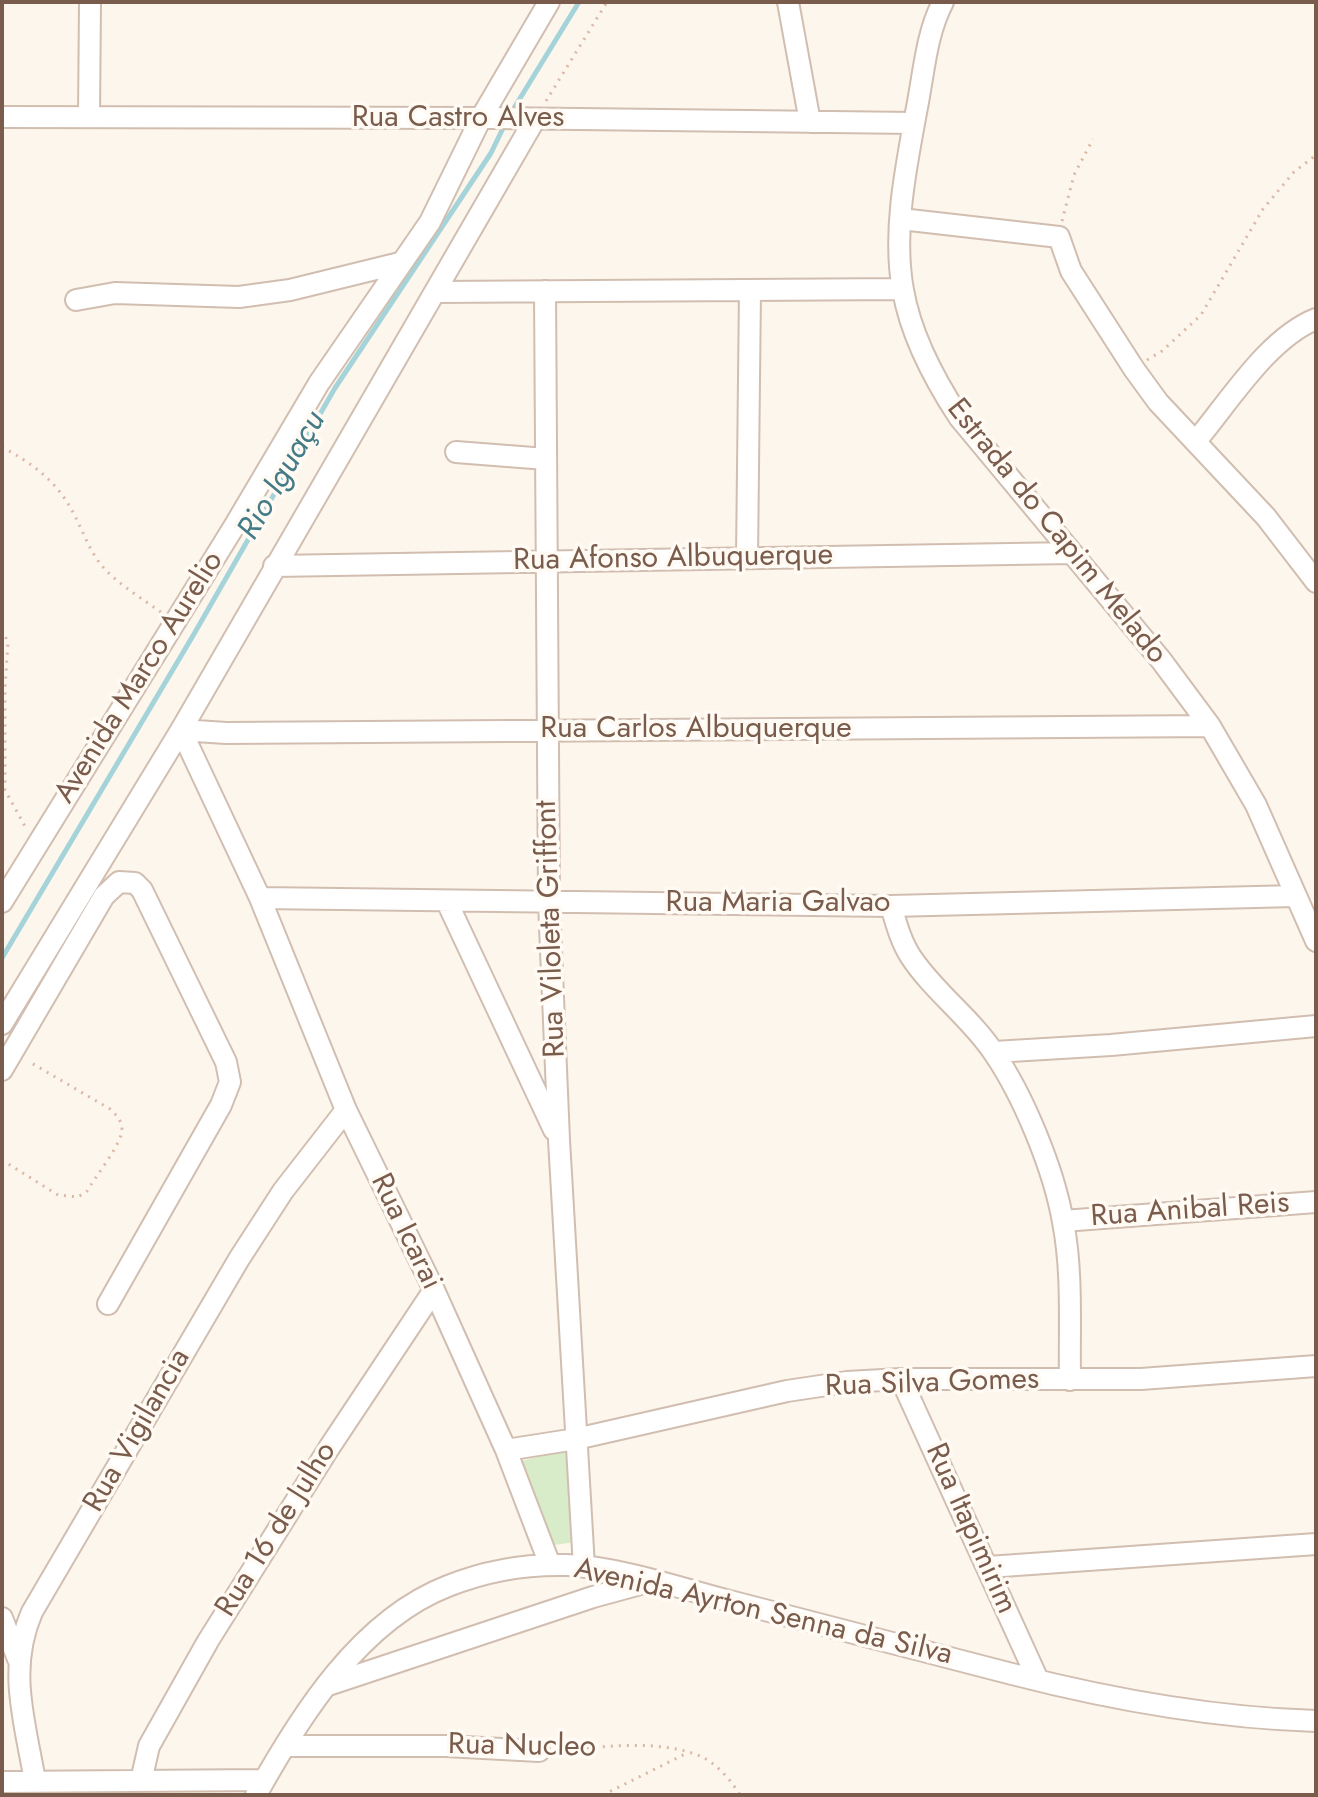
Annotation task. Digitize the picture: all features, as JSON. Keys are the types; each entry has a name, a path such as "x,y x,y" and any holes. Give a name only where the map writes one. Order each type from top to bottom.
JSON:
{"street":[{"path":"89,116 90,2"},
{"name":"Avenida Marco Aurelio","path":"2,902 319,383 430,222 549,2"},
{"path":"788,2 810,122"},
{"name":"Estrada do Capim Melado","path":"943,2 930,41 914,123 901,219 902,289 911,322 939,386 959,417 1161,660 1210,726 1256,805 1316,941"},
{"name":"Rua Castro Alves","path":"2,117 530,118 914,123"},
{"path":"2,1024 181,730 436,292 530,118"},
{"path":"901,219 1059,237 1071,271 1158,402 1266,517 1316,582"},
{"path":"76,300 115,293 239,297 290,290 400,263"},
{"path":"436,292 902,289"},
{"path":"747,558 750,290"},
{"name":"Rua Viloleta Griffont","path":"545,291 549,902 559,1140 584,1567"},
{"path":"1196,441 1277,344 1300,325 1316,319"},
{"path":"456,452 546,459"},
{"name":"Rua Afonso Albuquerque","path":"274,566 1072,553"},
{"name":"Rua Carlos Albuquerque","path":"181,730 226,733 1210,726"},
{"name":"Rua Icarai","path":"181,730 260,898 346,1110 434,1290 506,1450 550,1565"},
{"path":"7,1062 104,896 119,882 135,883 142,890 219,1048 229,1071 230,1082 221,1105 108,1304"},
{"name":"Rua Maria Galvao","path":"260,898 891,906 1296,896"},
{"path":"447,902 559,1140"},
{"path":"891,906 910,956 994,1052 1022,1103 1044,1156 1063,1221 1068,1269 1070,1380"},
{"path":"994,1052 1111,1045 1316,1026"},
{"path":"519,1056 542,1055 555,1042"},
{"name":"Rua Vigilancia","path":"35,1781 19,1685 18,1659 22,1635 32,1612 239,1259 283,1191 346,1110"},
{"name":"Rua Anibal Reis","path":"1063,1221 1316,1202"},
{"name":"Rua 16 de Julho","path":"141,1781 149,1746 208,1641 329,1448 434,1290"},
{"name":"Rua Silva Gomes","path":"506,1450 576,1439 787,1391 847,1382 901,1379 1141,1379 1316,1366"},
{"name":"Rua Itapimirim","path":"901,1379 1038,1680"},
{"path":"988,1567 1316,1544"},
{"name":"Avenida Ayrton Senna da Silva","path":"260,1788 325,1686 377,1630 447,1586 488,1574 550,1565 584,1567 652,1581 1038,1680 1256,1719 1316,1721"},
{"path":"325,1686 593,1597 652,1581"},
{"path":"2,1618 18,1659"},
{"name":"Rua Nucleo","path":"286,1746 446,1746 539,1751"},
{"path":"2,1782 35,1781 86,1788 141,1781 260,1788"}],"path":[{"path":"530,118 607,2"},
{"path":"1059,237 1074,175 1093,139"},
{"path":"1134,369 1162,351 1201,315 1263,209 1294,172 1316,155"},
{"path":"2,447 27,460 59,490 91,551 104,568 174,623"},
{"path":"2,630 8,642 5,790 37,845"},
{"path":"2,1160 58,1195 78,1197 87,1191 122,1130 120,1118 110,1109 7,1062"},
{"name":"Rua Nucleo","path":"539,1751 656,1746 701,1756 731,1780 740,1795"},
{"path":"603,1795 687,1753"}],"green space":[{"path":"568,1449 576,1542 554,1545 521,1461"}],"waterway":[{"name":"Rio Iguaçu","path":"511,113 579,2"},
{"name":"Rio Iguaçu","path":"2,958 335,388 491,153 506,122"}]}
